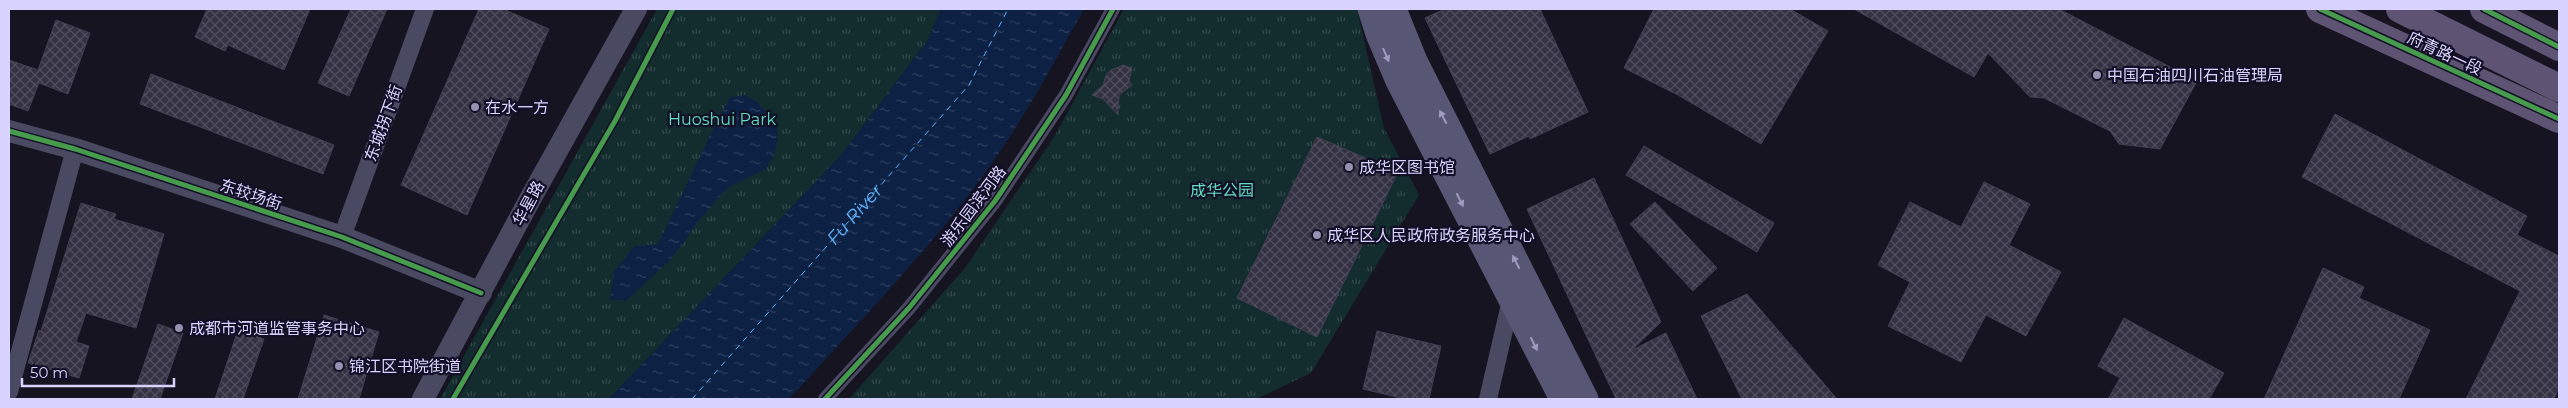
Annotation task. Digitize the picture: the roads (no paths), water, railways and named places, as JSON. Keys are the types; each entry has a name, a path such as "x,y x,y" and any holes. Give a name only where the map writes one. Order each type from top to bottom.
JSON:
{"main road":[{"path":"1370,9 1378,34 1398,81 1520,294 1586,399"},
{"path":"1394,9 1415,62 1520,294 1562,399"},
{"name":"府青路一段","path":"2320,9 2559,120"},
{"path":"2400,9 2559,88"},
{"path":"2432,9 2559,73"},
{"path":"2484,9 2559,46"}],"street":[{"name":"东城拐下街","path":"342,237 425,9"},
{"name":"华星路","path":"422,399 481,294 529,200 636,9"},
{"name":"游乐园滨河路","path":"826,399 909,308 995,202 1066,95 1113,9"},
{"name":"东较场街","path":"9,131 75,149 342,237 481,294"},
{"path":"9,392 75,149"},
{"path":"1488,399 1520,294"}],"water":[{"name":"Fu River","path":"941,9 1084,9 1031,103 1002,148 971,192 928,246 789,399 609,399 842,154 928,40"},
{"path":"744,95 756,101 777,124 778,139 774,155 766,169 727,188 700,219 671,259 626,301 610,299 614,271 635,246 658,244 719,117 730,98"}],"place":[{"name":"中国石油四川石油管理局","path":"2097,75"},
{"name":"在水一方","path":"475,107"},
{"name":"成华区图书馆","path":"1349,167"},
{"name":"成华区人民政府政务服务中心","path":"1317,235"},
{"name":"成都市河道监管事务中心","path":"179,328"},
{"name":"锦江区书院街道","path":"339,366"}],"park label":[{"name":"Huoshui Park","path":"722,119"},
{"name":"成华公园","path":"1222,190"}]}
